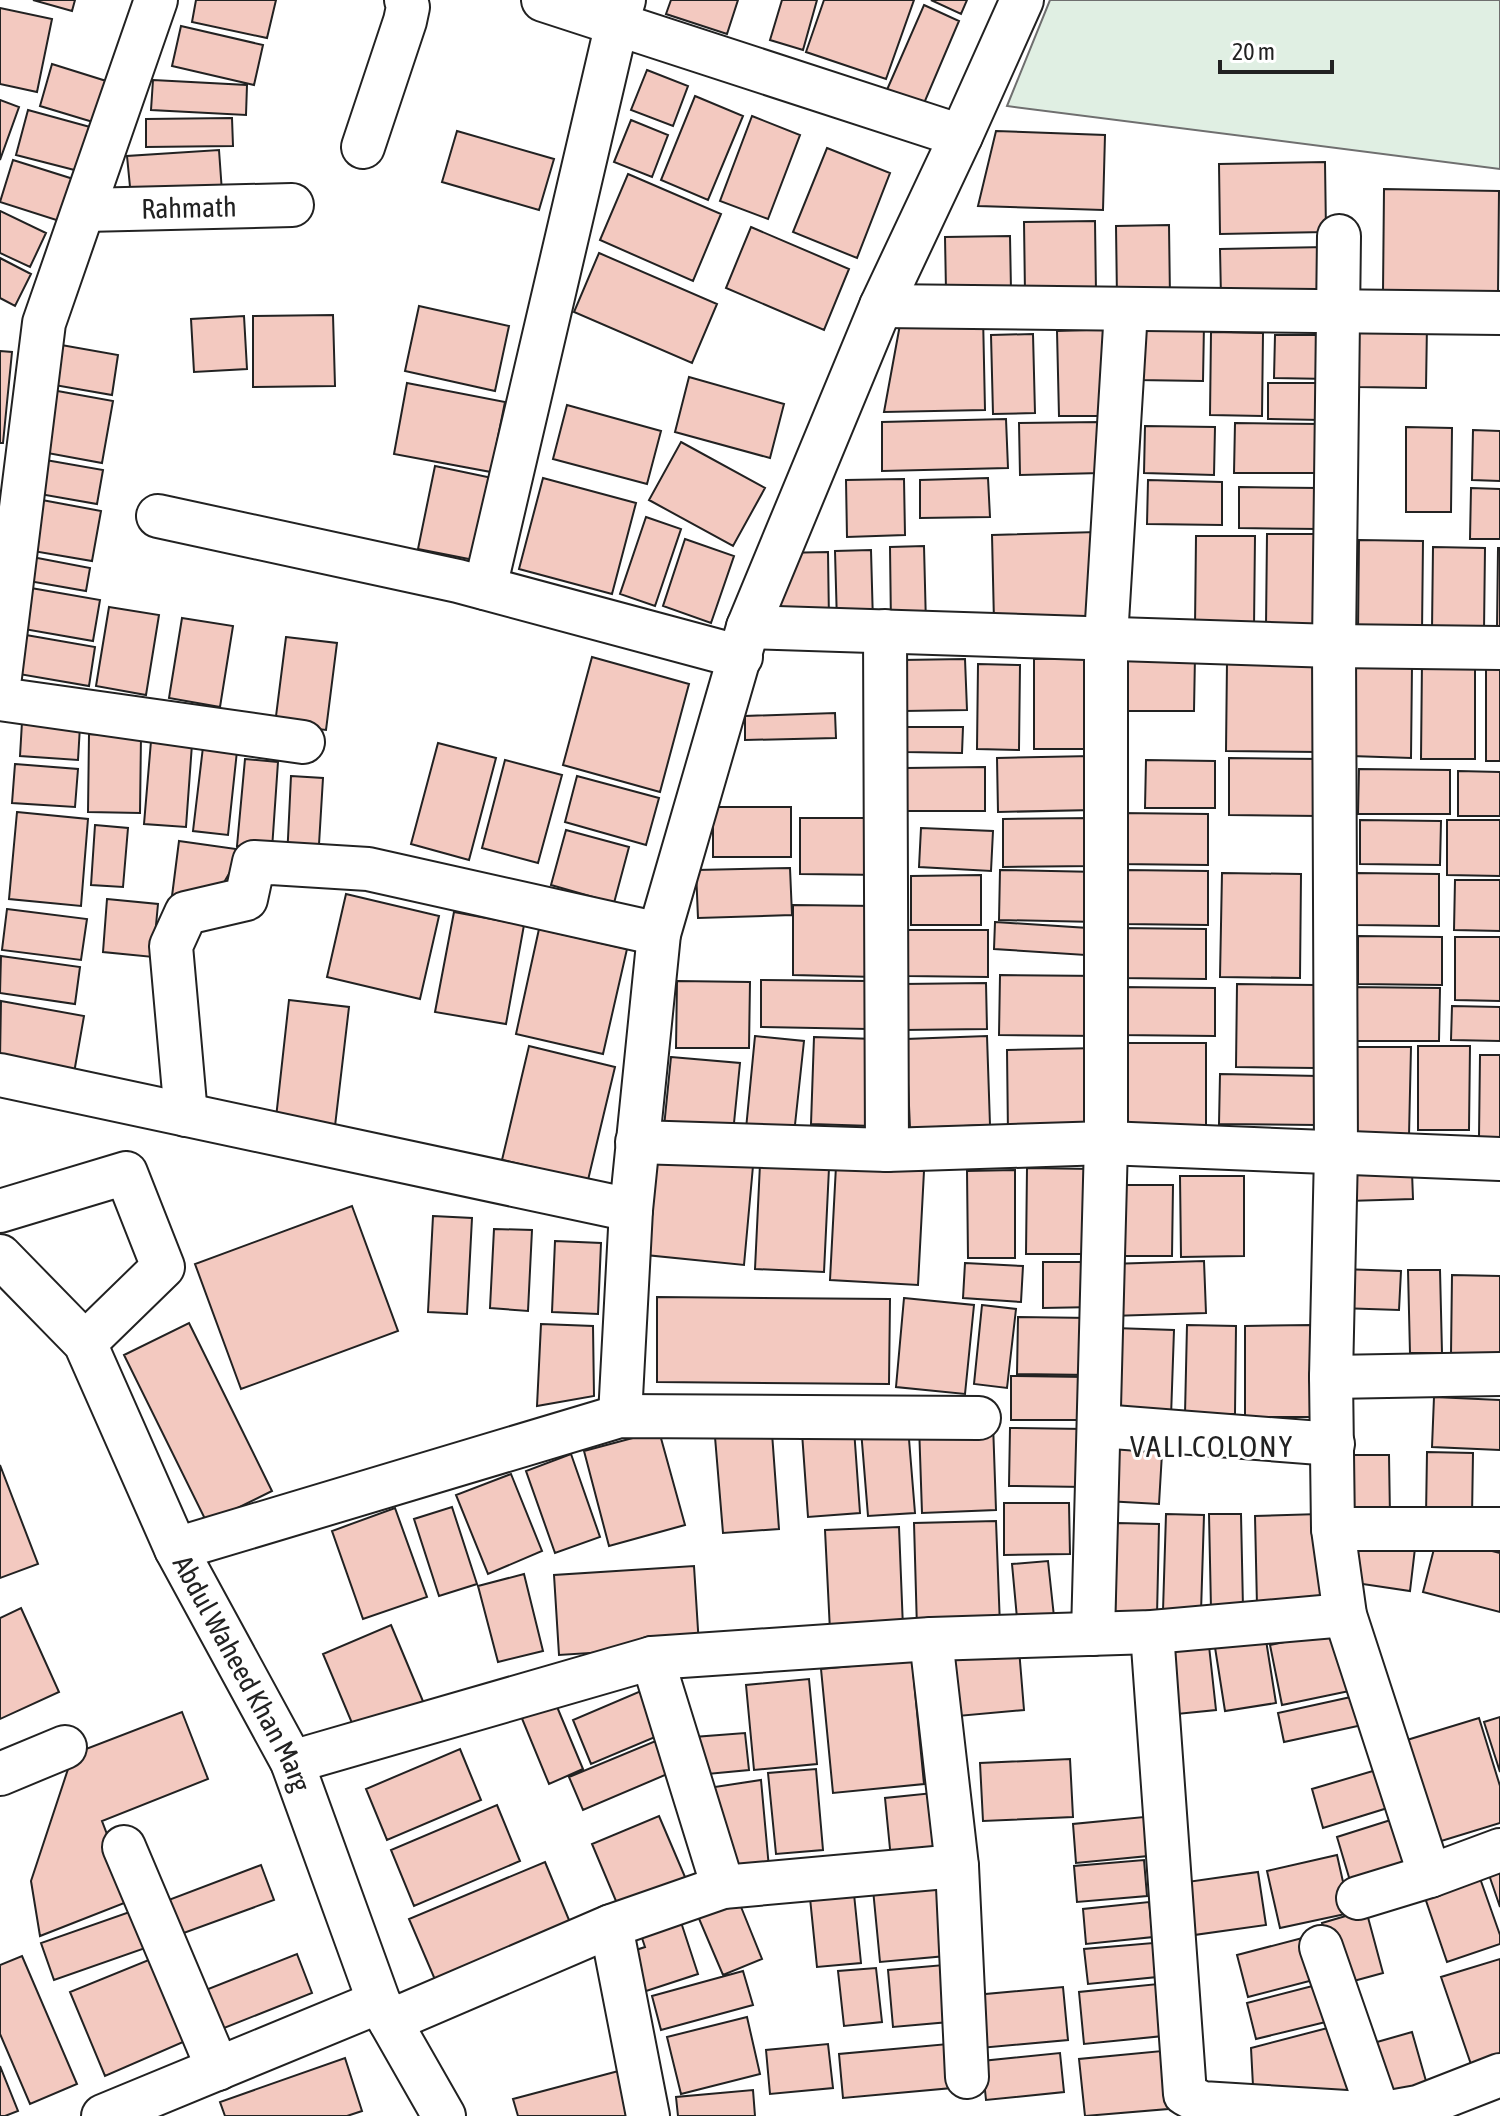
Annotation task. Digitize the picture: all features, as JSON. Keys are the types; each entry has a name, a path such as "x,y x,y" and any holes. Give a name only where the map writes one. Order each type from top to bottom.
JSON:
{"street":[{"path":"0,677 44,323 156,0"},
{"path":"363,147 405,21 406,0"},
{"path":"543,0 621,12 961,136"},
{"path":"620,1416 631,1210 659,934 744,642 881,306 1022,0"},
{"path":"485,588 621,12"},
{"name":"Rahmath","path":"85,210 292,205"},
{"path":"1339,236 1334,646 1336,1153 1331,1377 1333,1529 1345,1615 1430,1876"},
{"path":"881,306 1500,313"},
{"path":"1093,1634 1106,1143 1106,638 1126,310"},
{"path":"158,516 744,642 885,631 1334,646 1500,648"},
{"path":"885,631 887,1150"},
{"path":"0,699 303,742"},
{"path":"186,1115 171,946 186,913 246,899 254,862 368,869 659,934"},
{"path":"0,1075 631,1210"},
{"path":"637,1142 887,1150 1106,1143 1500,1159"},
{"path":"0,1211 126,1173 163,1267 85,1343"},
{"name":"Abdul Waheed Khan Marg","path":"0,1256 85,1343 176,1549 292,1762 384,2012 444,2116"},
{"path":"1331,1377 1500,1374"},
{"path":"176,1549 620,1416 979,1418"},
{"path":"1100,1426 1333,1444"},
{"path":"1333,1529 1500,1529"},
{"path":"292,1762 652,1658 931,1639 1152,1632 1345,1615"},
{"path":"1152,1632 1185,2094 1202,2103 1379,2114 1418,2107 1500,2075"},
{"path":"931,1639 957,1866 967,2077"},
{"path":"652,1658 723,1887"},
{"path":"0,1774 65,1747"},
{"path":"124,1847 218,2069"},
{"path":"1358,1898 1500,1850"},
{"path":"103,2116 218,2069 384,2012 723,1887 957,1866"},
{"path":"611,1926 648,2116"},
{"path":"1321,1947 1379,2114"}],"green space":[{"path":"1050,0 1500,0 1500,169 1007,106"}],"building":[{"path":"33,0 75,0 72,11"},
{"path":"196,0 276,0 267,38 192,22"},
{"path":"671,0 738,0 727,34 666,14"},
{"path":"782,0 817,0 803,50 770,40"},
{"path":"824,0 914,0 886,79 806,52"},
{"path":"931,0 967,0 961,14"},
{"path":"924,5 959,21 922,108 886,92"},
{"path":"0,8 52,19 37,92 0,84"},
{"path":"181,26 263,45 254,85 172,66"},
{"path":"52,64 119,85 106,126 40,106"},
{"path":"647,70 688,86 673,126 631,110"},
{"path":"153,80 247,85 246,115 151,110"},
{"path":"695,96 743,116 708,200 661,180"},
{"path":"0,100 19,107 0,160"},
{"path":"28,110 101,130 90,174 16,155"},
{"path":"752,116 800,135 768,219 720,201"},
{"path":"232,118 233,146 146,147 146,119"},
{"path":"631,120 668,135 652,177 614,162"},
{"path":"457,131 554,159 539,210 442,182"},
{"path":"996,131 1105,135 1103,210 978,206"},
{"path":"827,148 890,173 857,258 793,232"},
{"path":"219,150 222,192 131,197 127,156"},
{"path":"13,160 86,183 72,225 0,202"},
{"path":"1325,162 1326,232 1220,234 1219,164"},
{"path":"628,174 721,214 693,281 600,240"},
{"path":"1384,189 1499,191 1498,294 1383,292"},
{"path":"0,211 46,233 30,267 0,253"},
{"path":"1095,221 1096,293 1025,294 1024,222"},
{"path":"1169,225 1170,298 1117,299 1116,226"},
{"path":"751,227 849,269 824,330 726,288"},
{"path":"1010,236 1011,290 946,291 945,237"},
{"path":"1328,247 1329,296 1221,298 1220,249"},
{"path":"599,253 717,304 692,363 574,312"},
{"path":"0,258 31,274 15,306 0,298"},
{"path":"419,306 509,326 495,391 405,371"},
{"path":"333,315 335,386 253,387 253,316"},
{"path":"983,315 985,410 884,412 901,319"},
{"path":"244,316 247,369 194,372 191,319"},
{"path":"1138,323 1204,324 1203,381 1137,380"},
{"path":"1358,323 1427,324 1426,388 1357,387"},
{"path":"1116,329 1118,416 1059,416 1057,331"},
{"path":"1211,332 1263,333 1262,416 1210,415"},
{"path":"1033,334 1035,413 993,414 991,335"},
{"path":"1275,335 1329,335 1329,379 1274,378"},
{"path":"50,343 118,355 112,395 43,383"},
{"path":"0,351 12,352 3,443 0,443"},
{"path":"689,377 784,404 770,458 675,432"},
{"path":"407,383 505,402 491,472 394,454"},
{"path":"1268,383 1321,383 1321,420 1268,419"},
{"path":"52,390 113,401 102,463 42,452"},
{"path":"567,405 661,431 647,484 553,459"},
{"path":"1006,419 1008,468 882,471 882,422"},
{"path":"1100,422 1101,473 1020,475 1019,423"},
{"path":"1235,423 1321,424 1320,473 1234,473"},
{"path":"1145,426 1215,427 1214,475 1144,473"},
{"path":"1406,427 1452,428 1451,512 1406,512"},
{"path":"1473,430 1500,431 1500,481 1472,480"},
{"path":"681,442 765,488 733,546 649,500"},
{"path":"40,459 103,470 97,504 34,493"},
{"path":"435,466 497,479 479,561 418,549"},
{"path":"543,478 636,503 612,594 519,569"},
{"path":"988,478 990,517 920,518 920,480"},
{"path":"904,479 905,535 847,537 846,480"},
{"path":"1148,480 1222,482 1222,525 1147,524"},
{"path":"1239,487 1319,488 1319,529 1239,528"},
{"path":"1471,488 1500,489 1500,539 1470,539"},
{"path":"42,500 101,511 92,561 33,551"},
{"path":"646,517 681,529 655,606 620,594"},
{"path":"1097,532 1099,620 994,622 992,535"},
{"path":"1267,534 1327,534 1326,628 1266,626"},
{"path":"1196,536 1255,536 1254,628 1195,627"},
{"path":"685,539 734,556 711,623 663,606"},
{"path":"1359,540 1423,541 1422,633 1358,632"},
{"path":"924,546 926,625 891,626 890,547"},
{"path":"1433,547 1485,548 1484,631 1432,630"},
{"path":"1500,548 1500,629 1497,629"},
{"path":"871,550 873,623 837,623 835,551"},
{"path":"828,552 829,622 781,623 780,553"},
{"path":"27,556 90,568 86,591 23,580"},
{"path":"31,588 100,600 93,641 24,629"},
{"path":"109,607 159,615 146,695 96,686"},
{"path":"182,618 233,626 220,707 169,698"},
{"path":"26,635 95,647 89,686 19,674"},
{"path":"286,637 337,643 326,730 275,724"},
{"path":"1128,655 1195,655 1194,711 1128,711"},
{"path":"592,657 689,684 660,792 563,765"},
{"path":"1091,658 1093,749 1034,749 1034,659"},
{"path":"965,659 967,710 904,711 902,660"},
{"path":"1422,660 1475,660 1475,759 1421,759"},
{"path":"1227,661 1320,662 1319,752 1226,751"},
{"path":"1486,663 1500,663 1500,761 1486,761"},
{"path":"978,664 1020,665 1019,750 977,749"},
{"path":"1351,664 1412,665 1411,758 1351,756"},
{"path":"835,713 836,738 745,740 745,716"},
{"path":"22,722 80,726 78,760 20,756"},
{"path":"905,727 963,727 962,753 906,752"},
{"path":"89,734 141,735 140,813 88,812"},
{"path":"151,741 192,744 186,827 144,824"},
{"path":"438,743 496,758 469,860 411,844"},
{"path":"203,747 237,751 228,835 193,831"},
{"path":"1092,756 1094,810 998,812 997,758"},
{"path":"1229,758 1321,759 1320,816 1229,815"},
{"path":"245,759 278,762 272,849 237,846"},
{"path":"505,760 562,775 538,863 482,848"},
{"path":"1146,760 1215,761 1215,808 1145,808"},
{"path":"15,764 78,769 75,807 12,803"},
{"path":"985,767 985,811 906,811 906,768"},
{"path":"1359,769 1450,770 1450,814 1358,814"},
{"path":"1458,771 1500,772 1500,816 1458,816"},
{"path":"291,776 323,778 318,861 287,859"},
{"path":"577,776 659,798 646,845 565,822"},
{"path":"713,807 791,807 791,857 713,857"},
{"path":"17,812 88,819 81,906 9,899"},
{"path":"1119,813 1208,814 1208,865 1118,864"},
{"path":"800,818 883,818 884,875 800,874"},
{"path":"1093,818 1094,866 1003,867 1003,819"},
{"path":"1360,820 1441,821 1440,865 1360,864"},
{"path":"1447,820 1500,820 1500,876 1447,875"},
{"path":"95,825 128,828 123,887 91,885"},
{"path":"921,828 993,831 991,871 919,867"},
{"path":"566,830 629,847 614,903 551,885"},
{"path":"179,841 243,850 223,884 172,896"},
{"path":"790,868 792,915 698,918 696,870"},
{"path":"1000,870 1098,872 1097,922 999,920"},
{"path":"1124,870 1208,871 1208,925 1123,924"},
{"path":"1222,873 1301,874 1300,978 1220,977"},
{"path":"1356,873 1439,874 1439,926 1356,925"},
{"path":"981,875 981,925 911,925 911,876"},
{"path":"1455,880 1500,880 1500,931 1454,930"},
{"path":"346,894 439,916 420,999 327,977"},
{"path":"107,899 158,904 153,957 103,952"},
{"path":"793,905 877,906 876,977 793,975"},
{"path":"7,909 87,919 81,960 2,950"},
{"path":"454,912 524,925 506,1024 435,1012"},
{"path":"995,922 1103,929 1101,956 994,949"},
{"path":"1119,928 1206,929 1206,979 1119,978"},
{"path":"539,929 627,949 603,1054 516,1034"},
{"path":"907,930 988,930 988,977 907,976"},
{"path":"1358,936 1442,937 1442,985 1358,984"},
{"path":"1455,937 1500,937 1500,1001 1455,1000"},
{"path":"1,956 80,967 75,1004 0,993"},
{"path":"1000,975 1101,976 1101,1036 999,1035"},
{"path":"761,980 868,981 868,1029 761,1027"},
{"path":"677,981 750,982 749,1048 676,1048"},
{"path":"986,983 987,1029 903,1030 903,984"},
{"path":"1237,984 1315,985 1315,1068 1236,1067"},
{"path":"1120,987 1215,988 1215,1036 1119,1035"},
{"path":"1349,987 1440,988 1439,1041 1348,1041"},
{"path":"289,1000 349,1007 335,1126 276,1118"},
{"path":"1,1001 84,1016 74,1073 0,1059"},
{"path":"1452,1006 1500,1007 1500,1041 1451,1040"},
{"path":"755,1036 804,1041 794,1134 746,1129"},
{"path":"987,1036 990,1125 910,1128 906,1039"},
{"path":"814,1037 874,1039 872,1126 811,1124"},
{"path":"1121,1043 1206,1043 1206,1132 1121,1131"},
{"path":"529,1046 615,1067 588,1180 502,1160"},
{"path":"1418,1046 1470,1046 1469,1130 1418,1130"},
{"path":"1353,1047 1411,1047 1409,1136 1352,1136"},
{"path":"1098,1048 1101,1133 1008,1135 1007,1050"},
{"path":"1480,1055 1500,1055 1500,1138 1479,1137"},
{"path":"671,1057 740,1063 733,1133 664,1127"},
{"path":"1220,1074 1318,1076 1318,1125 1219,1124"},
{"path":"646,1155 753,1166 744,1265 636,1254"},
{"path":"760,1164 829,1168 824,1272 755,1269"},
{"path":"836,1166 924,1171 918,1285 830,1280"},
{"path":"1027,1168 1093,1169 1093,1254 1026,1254"},
{"path":"1015,1170 1015,1258 968,1258 967,1171"},
{"path":"1412,1172 1413,1199 1348,1201 1347,1174"},
{"path":"1180,1176 1244,1176 1244,1256 1181,1257"},
{"path":"1119,1185 1173,1185 1172,1256 1118,1256"},
{"path":"352,1206 398,1331 241,1389 195,1264"},
{"path":"433,1216 472,1218 467,1314 428,1312"},
{"path":"494,1229 532,1230 528,1311 490,1308"},
{"path":"555,1241 601,1243 598,1314 552,1312"},
{"path":"1204,1261 1206,1313 1111,1316 1110,1264"},
{"path":"1043,1262 1095,1262 1095,1307 1043,1308"},
{"path":"965,1263 1023,1266 1021,1302 963,1298"},
{"path":"1340,1269 1401,1271 1399,1310 1339,1308"},
{"path":"1408,1270 1440,1270 1442,1353 1410,1353"},
{"path":"1452,1275 1500,1276 1500,1355 1451,1354"},
{"path":"657,1297 890,1299 889,1384 657,1382"},
{"path":"904,1298 974,1305 965,1394 896,1387"},
{"path":"982,1305 1016,1309 1007,1388 974,1384"},
{"path":"1018,1317 1091,1318 1091,1375 1017,1374"},
{"path":"189,1323 272,1491 207,1523 124,1355"},
{"path":"541,1324 593,1326 594,1396 537,1406"},
{"path":"1187,1325 1236,1326 1235,1414 1185,1414"},
{"path":"1311,1325 1312,1417 1245,1417 1245,1326"},
{"path":"1114,1328 1174,1330 1171,1417 1112,1415"},
{"path":"1011,1376 1086,1377 1086,1420 1011,1420"},
{"path":"1434,1397 1500,1400 1500,1450 1432,1447"},
{"path":"993,1423 996,1510 922,1513 919,1425"},
{"path":"908,1427 915,1513 868,1516 861,1430"},
{"path":"1010,1428 1085,1429 1085,1487 1009,1486"},
{"path":"854,1429 860,1513 808,1517 802,1433"},
{"path":"659,1431 685,1525 609,1546 584,1451"},
{"path":"772,1433 779,1529 723,1533 715,1437"},
{"path":"1109,1433 1163,1436 1159,1504 1106,1501"},
{"path":"1427,1452 1473,1453 1472,1517 1426,1516"},
{"path":"571,1454 600,1537 555,1553 526,1471"},
{"path":"1340,1455 1389,1455 1390,1517 1340,1517"},
{"path":"0,1465 38,1564 0,1578"},
{"path":"511,1474 542,1551 488,1574 456,1495"},
{"path":"1004,1503 1069,1503 1070,1554 1004,1555"},
{"path":"452,1507 477,1584 439,1596 414,1519"},
{"path":"395,1508 427,1597 363,1619 332,1531"},
{"path":"1166,1514 1204,1515 1201,1612 1163,1611"},
{"path":"1209,1514 1241,1514 1243,1608 1211,1609"},
{"path":"1320,1514 1323,1604 1257,1606 1255,1516"},
{"path":"996,1521 1000,1626 917,1629 914,1523"},
{"path":"1117,1523 1159,1524 1157,1616 1115,1615"},
{"path":"899,1527 903,1628 830,1631 825,1530"},
{"path":"1437,1537 1500,1553 1500,1612 1423,1592"},
{"path":"1355,1539 1415,1548 1410,1591 1349,1582"},
{"path":"1048,1561 1055,1626 1018,1629 1012,1564"},
{"path":"694,1566 699,1646 559,1655 554,1575"},
{"path":"524,1574 543,1651 498,1662 478,1586"},
{"path":"21,1608 59,1692 0,1719 0,1618"},
{"path":"391,1625 425,1706 357,1735 323,1654"},
{"path":"1347,1629 1359,1689 1282,1705 1270,1645"},
{"path":"1265,1634 1276,1703 1225,1711 1214,1641"},
{"path":"1209,1646 1216,1710 1167,1715 1161,1651"},
{"path":"1019,1649 1024,1710 958,1716 954,1654"},
{"path":"912,1660 924,1784 833,1793 821,1669"},
{"path":"809,1679 817,1764 754,1770 746,1685"},
{"path":"648,1688 667,1732 591,1764 573,1720"},
{"path":"550,1690 583,1769 549,1784 516,1704"},
{"path":"1360,1695 1367,1724 1284,1742 1278,1713"},
{"path":"182,1712 208,1779 102,1821 132,1900 40,1936 31,1881 73,1754"},
{"path":"1500,1717 1500,1772 1484,1722"},
{"path":"1479,1718 1500,1786 1500,1823 1438,1842 1407,1740"},
{"path":"745,1733 749,1770 697,1775 694,1737"},
{"path":"658,1740 672,1772 583,1810 569,1777"},
{"path":"460,1749 481,1800 387,1840 366,1789"},
{"path":"1070,1759 1073,1817 983,1821 980,1763"},
{"path":"1383,1768 1394,1806 1323,1828 1312,1789"},
{"path":"816,1769 823,1850 776,1854 768,1773"},
{"path":"761,1780 769,1868 727,1872 708,1788"},
{"path":"933,1793 939,1854 891,1859 885,1798"},
{"path":"497,1805 520,1861 414,1906 391,1850"},
{"path":"659,1816 688,1884 621,1913 592,1844"},
{"path":"1144,1817 1148,1856 1076,1863 1073,1824"},
{"path":"1400,1817 1415,1863 1351,1884 1337,1837"},
{"path":"1337,1855 1350,1913 1280,1928 1267,1871"},
{"path":"1144,1860 1147,1896 1077,1902 1074,1866"},
{"path":"545,1862 574,1932 439,1989 409,1919"},
{"path":"1500,1862 1500,1907 1486,1866"},
{"path":"261,1865 274,1900 170,1938 158,1904"},
{"path":"1476,1867 1500,1935 1500,1944 1447,1962 1421,1886"},
{"path":"1258,1872 1266,1925 1194,1935 1187,1882"},
{"path":"938,1873 946,1956 880,1962 872,1879"},
{"path":"854,1894 861,1963 817,1967 810,1898"},
{"path":"737,1897 762,1959 723,1975 697,1914"},
{"path":"1149,1902 1153,1937 1086,1944 1083,1909"},
{"path":"141,1908 154,1945 54,1980 41,1943"},
{"path":"1366,1910 1383,1973 1339,1985 1322,1923"},
{"path":"678,1913 698,1974 637,1994 624,1954 645,1947 638,1926"},
{"path":"1310,1936 1321,1978 1248,1997 1237,1955"},
{"path":"1153,1943 1157,1977 1088,1984 1084,1949"},
{"path":"297,1954 312,1993 209,2034 193,1995"},
{"path":"22,1956 77,2084 30,2104 0,2034 0,1965"},
{"path":"156,1957 190,2039 105,2076 70,1992"},
{"path":"1500,1959 1500,2064 1474,2073 1441,1977"},
{"path":"944,1965 949,2022 893,2027 888,1970"},
{"path":"876,1968 882,2022 844,2026 838,1971"},
{"path":"743,1971 753,2005 661,2030 652,1996"},
{"path":"1328,1982 1338,2019 1256,2039 1247,2003"},
{"path":"1158,1984 1163,2036 1084,2044 1079,1992"},
{"path":"1063,1987 1068,2040 980,2048 975,1995"},
{"path":"747,2017 760,2074 681,2094 667,2037"},
{"path":"1339,2025 1349,2095 1254,2105 1251,2048"},
{"path":"1412,2032 1428,2088 1380,2102 1363,2046"},
{"path":"828,2044 833,2088 770,2094 766,2050"},
{"path":"948,2044 952,2088 843,2098 839,2054"},
{"path":"1162,2051 1168,2109 1085,2116 1079,2059"},
{"path":"1060,2053 1064,2092 986,2100 982,2061"},
{"path":"345,2058 362,2111 347,2116 225,2116 220,2102"},
{"path":"0,2066 18,2111 5,2116 0,2116"},
{"path":"626,2069 638,2116 518,2116 513,2099"},
{"path":"753,2090 755,2116 678,2116 676,2097"}],"district":[{"name":"VALI COLONY","path":"1212,1447"}]}
